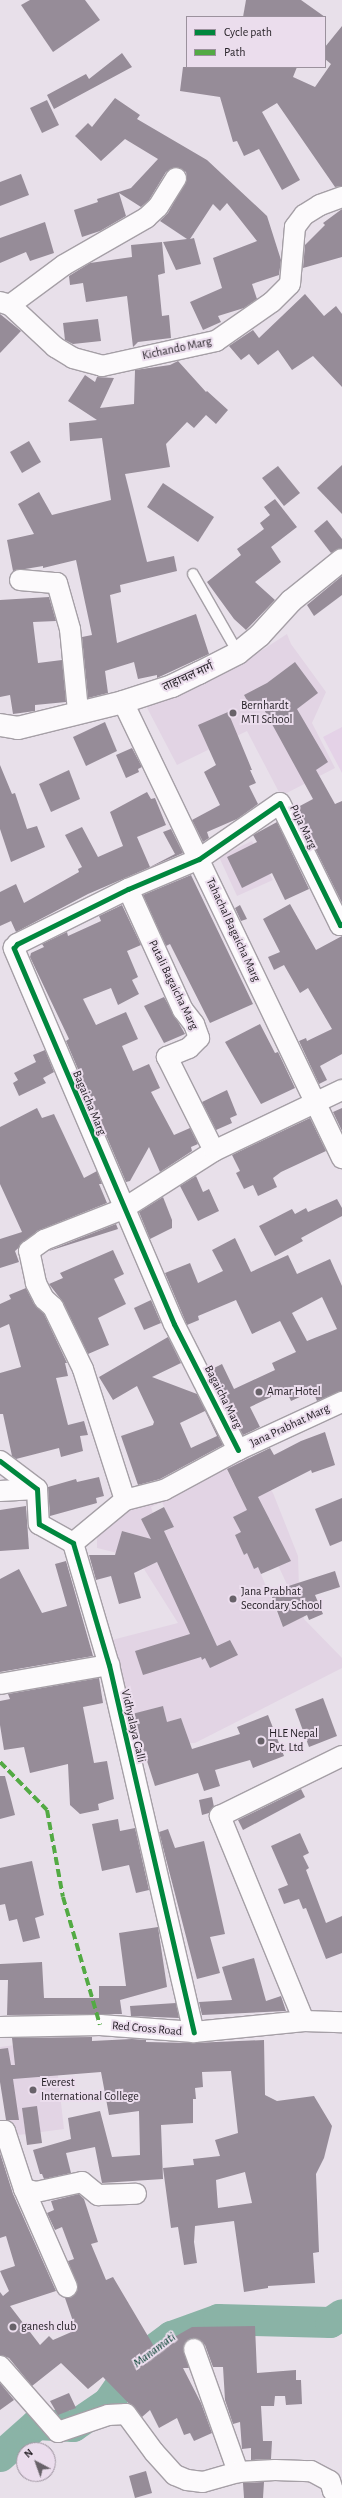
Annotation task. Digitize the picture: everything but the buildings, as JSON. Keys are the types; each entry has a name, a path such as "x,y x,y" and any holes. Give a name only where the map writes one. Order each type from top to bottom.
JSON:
{"street":[{"path":"5,304 64,265 146,218 158,207 176,178"},
{"name":"Kichando Marg","path":"5,304 55,347 73,358 102,366 216,341 272,302 290,284 295,227 309,212 342,197"},
{"name":"ताहाचल मार्ग","path":"0,726 18,728 78,711 123,702 172,686 238,653 260,636 291,601 342,560"},
{"path":"20,580 58,583 70,629 78,711"},
{"name":"Tahachal Bagaicha Marg","path":"123,702 342,1158"},
{"name":"Puja Marg","path":"199,859 280,803 341,926"},
{"name":"Bagaicha Marg","path":"199,859 128,889 17,944 14,948 123,1209 174,1324 238,1450"},
{"name":"Putali Bagaicha Marg","path":"128,889 183,1010 194,1024 199,1038 189,1048 167,1057 214,1151"},
{"path":"125,1500 83,1369 53,1307 44,1299 36,1283 29,1251 44,1240 123,1209 214,1151 316,1105 342,1090"},
{"name":"Jana Prabhat Marg","path":"73,1543 125,1500 164,1490 238,1450 342,1402"},
{"path":"0,1461 37,1489 39,1524 73,1543"},
{"path":"0,1491 37,1489"},
{"name":"Vidhyalaya Galli","path":"73,1543 109,1666 194,2032"},
{"path":"0,1684 109,1666"},
{"path":"304,2021 220,1816 342,1756"},
{"name":"Red Cross Road","path":"0,2027 100,2025 194,2032 304,2021 342,2022"},
{"path":"0,2130 5,2131 24,2189 67,2287"},
{"path":"24,2189 36,2192 82,2182 98,2195 136,2194"},
{"path":"194,2348 238,2472"},
{"path":"0,2366 58,2432 108,2415 126,2414 154,2452 175,2475 203,2482 238,2472 275,2470 311,2471 330,2481 333,2491 340,2498"}],"lane":[{"path":"193,574 238,653"}],"shaded area":[{"name":"Bernhardt MTI School","path":"287,634 291,644 326,692 312,723 335,768 281,796 247,731 177,765 144,702 225,664 250,658"},
{"path":"342,727 342,773 323,737"},
{"path":"252,841 273,880 237,896 219,857"},
{"name":"Jana Prabhat Secondary School","path":"245,1451 273,1493 298,1556 299,1588 304,1619 342,1658 342,1668 195,1743 135,1746 108,1641 178,1623 137,1558 97,1548 97,1528 129,1500","holes":["227,1470 249,1477 234,1484","249,1480 254,1524 236,1487","162,1502 174,1527 153,1537 141,1519 153,1513 151,1507","246,1511 251,1521 234,1517","270,1519 290,1561 281,1565 261,1524","259,1524 302,1617 283,1627 258,1567 247,1553 244,1554 235,1535","122,1531 137,1535 135,1541 118,1547","171,1545 217,1646 230,1640 237,1654 210,1667 205,1658 202,1660 157,1562 151,1565","163,1706 169,1729 136,1737 131,1715","181,1718 188,1738 174,1720"]},
{"name":"Everest International College","path":"54,2040 64,2129 11,2136 0,2047"}],"waterway":[{"name":"Manamati","path":"0,2456 36,2424 73,2426 108,2402 136,2362 171,2336 218,2319 330,2322 342,2314"}],"marked path":[{"path":"0,1762 47,1810 63,1897 100,2025"}],"cycle path":[{"path":"238,1450 174,1324 14,948 17,944 128,889 199,859 280,803 340,925 342,924"},
{"path":"0,1461 37,1489 39,1524 73,1543 109,1665 194,2032"}],"place":[{"name":"Bernhardt MTI School","path":"233,713"},
{"name":"Amar Hotel","path":"259,1392"},
{"name":"Jana Prabhat Secondary School","path":"233,1599"},
{"name":"HLE Nepal Pvt. Ltd","path":"261,1741"},
{"name":"Everest International College","path":"33,2090"},
{"name":"ganesh club","path":"13,2327"}]}
